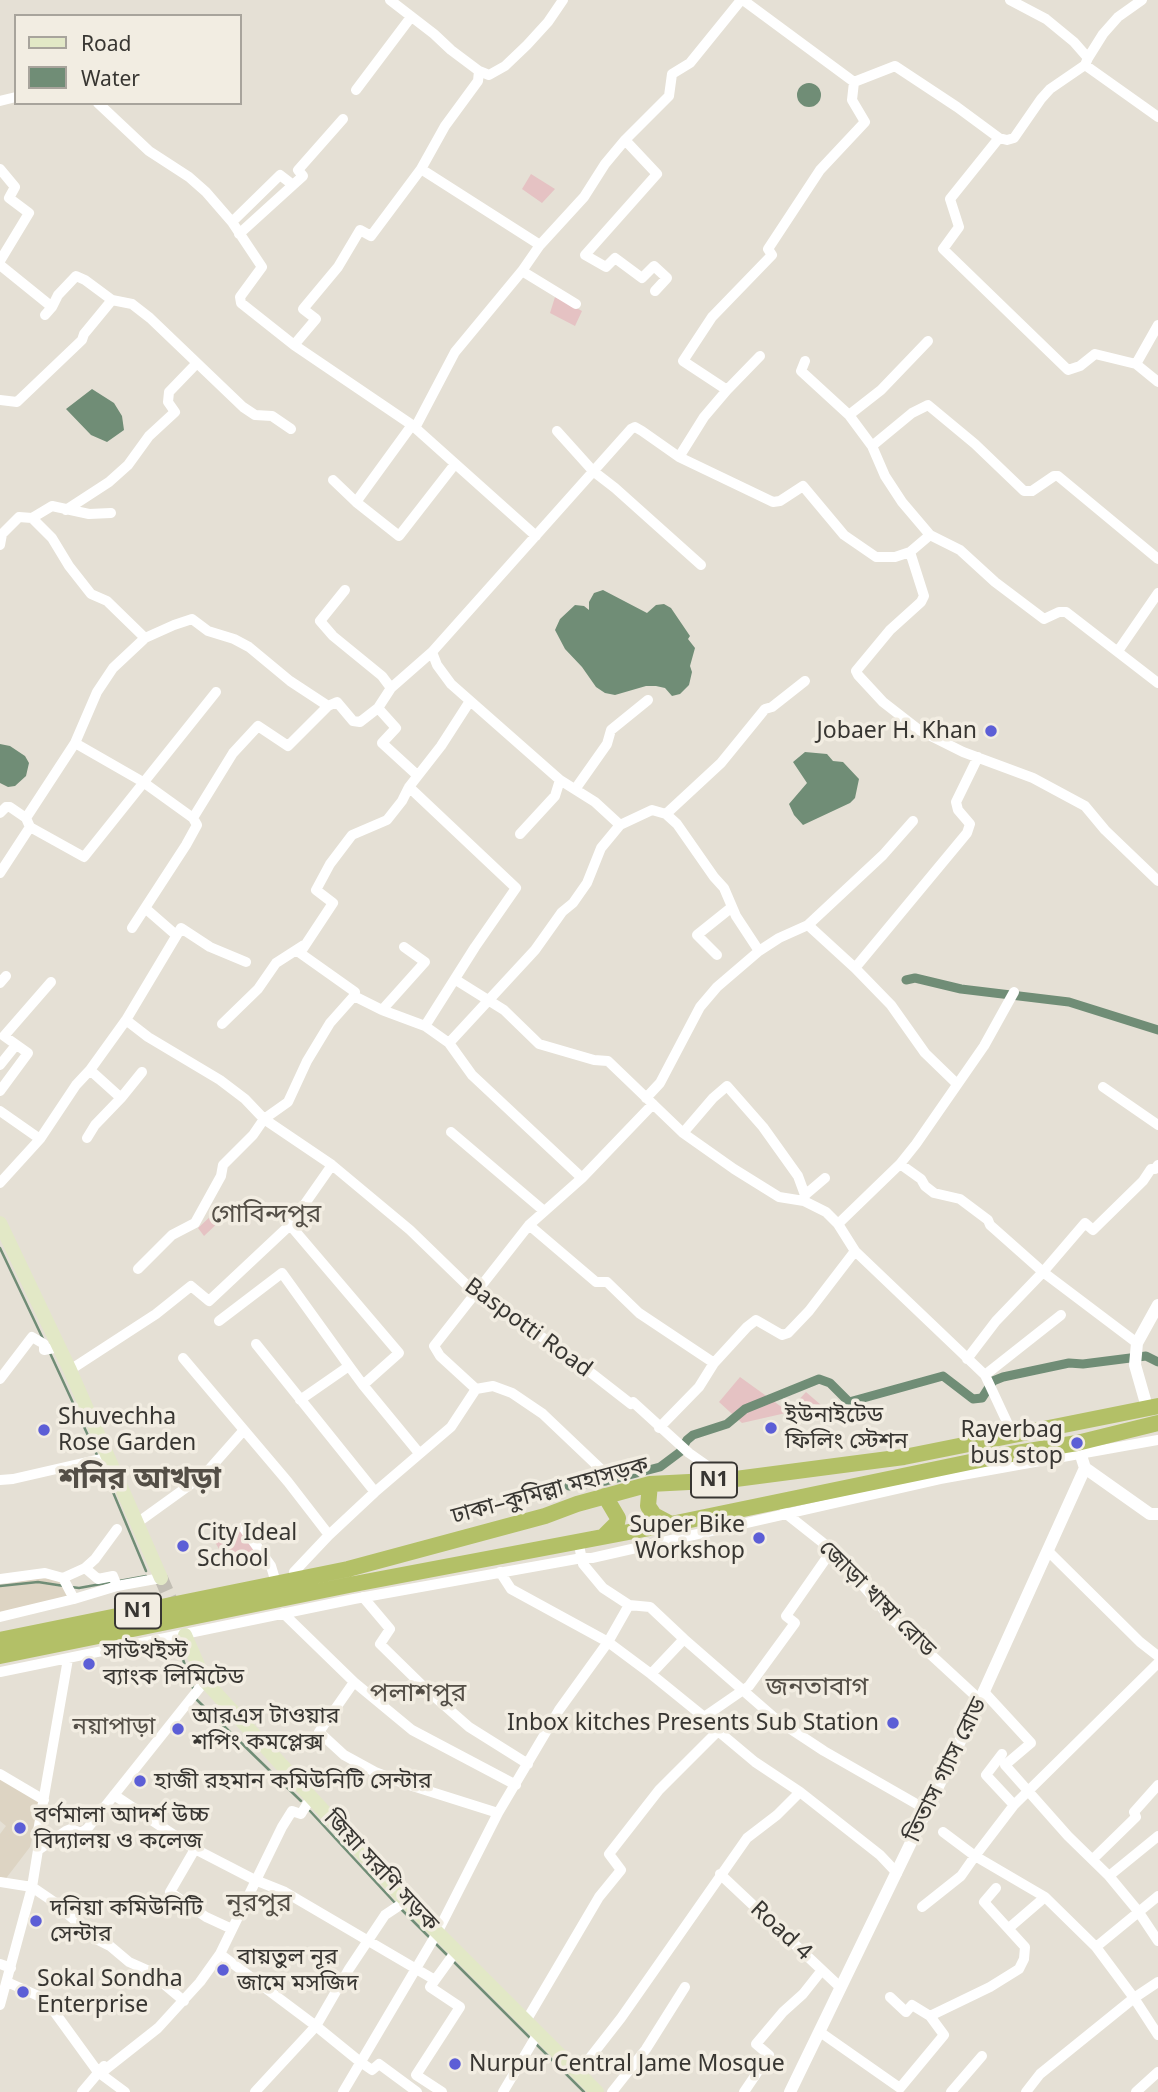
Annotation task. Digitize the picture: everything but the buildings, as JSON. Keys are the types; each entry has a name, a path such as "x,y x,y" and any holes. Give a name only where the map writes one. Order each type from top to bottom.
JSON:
{"highway":[{"name":"ঢাকা–কুমিল্লা মহাসড়ক","path":"0,1640 387,1560 650,1484 728,1480 904,1457 1013,1435 1154,1401"},
{"name":"ঢাকা–কুমিল্লা মহাসড়ক","path":"0,1656 671,1524 999,1456 1078,1449 1158,1423"},
{"path":"650,1484 648,1506 654,1515 671,1524"},
{"path":"605,1496 618,1518 617,1523 605,1535"},
{"path":"0,1633 294,1572 387,1560"}],"main road":[{"path":"0,1223 52,1348 70,1370 161,1578"},
{"name":"জিয়া সরণি সড়ক","path":"185,1635 205,1681 406,1901 597,2092"}],"street":[{"path":"390,0 479,71 489,75 505,66 534,38 564,0"},
{"path":"356,502 413,427 455,352 523,271 540,245 584,197 605,164 668,96 672,74 690,64 742,0 854,82"},
{"path":"1010,0 1046,19 1074,43 1087,62 1158,117"},
{"path":"854,82 895,66 999,138 1007,140 1014,138 1050,89 1087,62 1103,34 1118,17 1142,0"},
{"path":"356,90 411,17"},
{"path":"294,345 316,319 303,309 338,267 360,230 371,236 421,169 445,126 478,81 479,71"},
{"path":"727,390 683,360 712,317 772,255 768,248 820,170 865,122 852,100 854,82"},
{"path":"100,105 149,151 189,177 206,192 232,222 262,267 240,297 242,303 294,345 413,427 536,536"},
{"path":"239,234 303,176 299,170 343,119"},
{"path":"999,138 950,199 959,227 943,249 1068,370 1080,366 1095,354 1136,364 1158,382"},
{"path":"625,140 657,174 585,255 606,267 615,258 642,278 654,266 667,278 655,291"},
{"path":"0,169 15,187 9,198 29,213 0,263 52,307"},
{"path":"421,169 540,245"},
{"path":"232,222 280,175 293,185"},
{"path":"523,271 576,304"},
{"path":"45,315 58,295 76,276 85,280 113,300 132,303 140,309 249,412 272,416 291,429"},
{"path":"0,400 17,402 82,340 113,300"},
{"path":"1136,364 1158,325"},
{"path":"849,415 881,390 928,341"},
{"path":"679,457 704,417 760,356"},
{"path":"805,361 801,371 849,415 872,446 885,476 902,502 930,535 960,550 995,582 1044,619 1059,612 1066,612 1158,683"},
{"path":"66,510 109,482 128,465 149,436 175,412 168,402 169,391 197,364"},
{"path":"872,446 912,412 928,405 975,444 1024,491 1032,491 1058,476 1158,559"},
{"path":"192,818 233,753 258,726 288,746 328,706 337,702 353,720 360,722 378,708 391,688 432,652 635,427 679,457 773,502 803,486 844,535 876,557 910,552 930,535"},
{"path":"557,431 593,471 701,565"},
{"path":"333,480 399,536 456,464"},
{"path":"0,545 2,534 19,517 32,518 52,506 89,514 110,513"},
{"path":"32,518 52,538 91,594 107,601 145,638"},
{"path":"910,552 923,596 920,603 890,630 856,671 883,702 919,730 1042,782 1084,806 1158,881"},
{"path":"345,590 320,621 333,636 382,676 391,688"},
{"path":"1118,651 1158,593"},
{"path":"0,873 75,743 97,692 113,668 145,638 192,619 208,631 234,639 248,647 290,681 328,706"},
{"path":"432,652 437,665 451,684 560,780 596,802 620,825"},
{"path":"666,814 721,763 765,709 772,707 805,681"},
{"path":"0,813 10,807 28,822 83,857 216,692"},
{"path":"576,788 607,744 611,730 648,700"},
{"path":"138,1269 172,1236 195,1223 221,1176 223,1165 253,1135 264,1119 288,1102 307,1061 330,1023 354,996 355,992 300,953 333,902 316,890 330,864 352,835 387,820 470,701"},
{"path":"378,708 396,727 382,743 417,775"},
{"path":"75,743 143,782 192,818 197,825 132,928"},
{"path":"855,968 967,833 970,824 958,810 956,802 978,757"},
{"path":"520,834 555,796 560,780"},
{"path":"409,786 516,888 425,1027"},
{"path":"449,1043 489,1002 535,950 562,912 573,903 587,883 601,848 620,825 638,819 652,810 666,814 677,824 724,888 732,907 759,951"},
{"path":"476,1389 440,1356 434,1346 529,1225 582,1178 650,1101 700,1007 717,987 759,951 779,938 808,925 883,855 913,821"},
{"path":"717,955 696,935 732,907"},
{"path":"145,908 176,935"},
{"path":"808,925 891,1005 925,1053 957,1084"},
{"path":"0,1183 40,1139 76,1084 90,1070 127,1020 181,928 210,947 246,962"},
{"path":"222,1024 258,989 276,963 306,944"},
{"path":"382,1010 425,962 404,947"},
{"path":"456,980 505,1010 539,1044 594,1060 608,1061 683,1133 734,1169 779,1197 804,1198 826,1212 838,1224 855,1251 985,1375 1013,1435"},
{"path":"0,1091 28,1053 4,1036 51,982"},
{"path":"838,1224 900,1164 984,1046 1013,995"},
{"path":"354,996 425,1027 449,1043 472,1075 582,1178"},
{"name":"Baspotti Road","path":"127,1020 148,1037 220,1080 245,1099 264,1119 332,1165 410,1230 476,1294 563,1351 631,1404 633,1402 659,1428 715,1473 728,1480"},
{"path":"0,1066 16,1045"},
{"path":"90,1070 121,1098"},
{"path":"87,1138 95,1125 142,1072"},
{"path":"683,1133 727,1086 763,1127 798,1176 804,1198"},
{"path":"1103,1087 1158,1125"},
{"path":"0,1111 40,1139"},
{"path":"452,1132 544,1211"},
{"path":"900,1164 921,1179 934,1193 960,1199 988,1220 1043,1272 1137,1343"},
{"path":"70,1370 156,1314 191,1286 209,1301 290,1225 332,1165"},
{"path":"967,1359 996,1321 1043,1272 1084,1223 1093,1230 1143,1181 1151,1169 1157,1168"},
{"path":"804,1198 825,1178"},
{"path":"290,1225 399,1353 363,1385"},
{"path":"529,1225 596,1282 607,1282 639,1313 714,1363"},
{"path":"659,1428 699,1387 714,1363 747,1326 756,1320 782,1335 788,1333 809,1311 855,1251"},
{"path":"219,1321 282,1273 363,1385 419,1453"},
{"path":"1154,1401 1135,1365 1137,1343 1158,1305"},
{"path":"985,1375 1061,1315"},
{"path":"0,1379 32,1337 52,1348"},
{"path":"256,1344 375,1492"},
{"path":"183,1358 329,1535"},
{"path":"300,1400 349,1366"},
{"path":"294,1572 375,1492 451,1427 476,1389 493,1386 512,1393 543,1414 603,1471"},
{"path":"137,1523 205,1474 243,1431"},
{"path":"0,1672 363,1597 592,1558 1078,1449 1158,1440"},
{"path":"1078,1449 1085,1468 1150,1514 1158,1514"},
{"path":"0,1480 106,1457"},
{"name":"তিতাস গ্যাস রোড","path":"790,2092 982,1696 1085,1468"},
{"name":"জোড়া খাম্বা রোড","path":"769,1503 788,1514 832,1550 890,1617 982,1696 1031,1743 1005,1765 1028,1790"},
{"path":"243,1527 271,1566 274,1576"},
{"path":"0,1579 45,1573 63,1578 85,1568 95,1559 117,1529"},
{"path":"578,1541 583,1564 603,1588 629,1605 650,1607 777,1720 824,1751 927,1810"},
{"path":"705,1717 749,1686 795,1623 786,1616 832,1550"},
{"path":"1048,1551 1140,1642 1158,1656"},
{"path":"85,1568 98,1579 113,1576 117,1586"},
{"path":"500,1573 511,1589 608,1643 651,1674 755,1762 800,1792 880,1855 897,1873"},
{"path":"63,1578 75,1599"},
{"path":"0,1617 117,1586 161,1578"},
{"path":"363,1597 390,1629 380,1644 469,1727 528,1764"},
{"path":"343,2092 437,1933 498,1812 559,1710 608,1643 629,1605"},
{"path":"284,1613 354,1682 412,1730 516,1785"},
{"path":"651,1674 684,1640"},
{"path":"0,2005 32,1888 38,1830 68,1658"},
{"path":"922,1907 961,1876 1014,1805 1158,1664"},
{"path":"38,1850 71,1829 84,1832 205,1681"},
{"path":"354,1682 319,1732 344,1755 403,1783 498,1812"},
{"path":"526,2021 599,1897 621,1870 609,1854 659,1790 718,1731"},
{"path":"1002,1754 986,1774 1014,1805"},
{"path":"0,1774 44,1800"},
{"path":"1093,1859 1136,1817 1134,1812 1158,1786"},
{"path":"1028,1790 1068,1836 1109,1875 1158,1941"},
{"path":"578,2073 621,2018 747,1838 777,1815 800,1792"},
{"path":"114,1795 195,1849 255,1880 285,1892 366,1942 435,1980"},
{"path":"82,2092 104,2066 106,2069 147,2039 184,2001 220,1954 290,1813 293,1811 301,1814 312,1796"},
{"path":"943,1832 975,1856 1045,1897 1096,1947 1158,2035"},
{"path":"1109,1875 1158,1836"},
{"path":"195,1849 170,1892 206,1917 232,1929"},
{"name":"Road 4","path":"720,1874 841,1988"},
{"path":"0,1882 32,1888 54,1902 96,1939 110,1946 129,1962 147,1970 184,2001"},
{"path":"930,2016 990,1987 1019,1969 1024,1959 1025,1947 984,1902 996,1888"},
{"path":"1096,1947 1158,1896"},
{"path":"1009,1928 1045,1897"},
{"path":"255,2092 316,2026 385,1915 406,1901"},
{"path":"442,2092 416,2075 460,2007 430,1987 456,1951"},
{"path":"220,1954 359,2062 372,2070 379,2064 416,2092"},
{"path":"0,1964 11,1968"},
{"path":"744,2092 769,2055 756,2044 822,1970"},
{"path":"7,1982 45,1999 98,2072 125,2092"},
{"path":"1026,2092 1040,2074 1134,1998 1158,1982"},
{"path":"612,2092 646,2049 685,1987"},
{"path":"820,2032 902,2090 944,2035 930,2016 912,2005 906,2012 890,1997"},
{"path":"503,2092 538,2033"},
{"path":"951,2092 982,2056"},
{"path":"1136,2092 1158,2072"}],"shaded area":[{"path":"531,174 555,189 542,203 522,189"},
{"path":"555,297 582,311 575,326 550,313"},
{"path":"213,1214 222,1219 204,1236 198,1228"},
{"path":"740,1377 783,1408 794,1405 806,1392 821,1405 742,1423 719,1402"},
{"path":"238,1528 264,1564 230,1568 215,1542"},
{"path":"56,1578 65,1581 72,1601 0,1617 0,1586 30,1579"},
{"name":"বর্ণমালা আদর্শ উচ্চ বিদ্যালয় ও কলেজ","path":"0,1778 41,1802 30,1847 4,1881 0,1880 0,1834 6,1826 0,1821"}],"water":[{"path":"809,83 817,87 821,95 817,103 809,107 801,103 797,95 801,87"},
{"path":"92,389 114,403 122,416 124,430 107,442 91,435 66,409"},
{"path":"603,590 647,613 656,605 664,604 671,608 695,648 689,685 680,694 672,696 665,688 656,686 646,686 615,695 605,693 596,687 565,649 555,630 560,619 575,605 589,610 589,602 594,593"},
{"path":"0,744 10,746 25,756 29,763 26,776 15,786 8,787 0,783"},
{"path":"805,752 827,754 833,761 843,762 859,779 855,798 850,803 803,825 789,804 807,783 793,762"}],"waterway":[{"path":"906,980 915,978 961,989 1069,1002 1158,1030"},
{"path":"0,1248 44,1341"},
{"path":"50,1353 97,1455"},
{"path":"569,1486 606,1481 660,1467 680,1452 693,1435 727,1424 745,1409 819,1379 830,1383 849,1402 943,1376 973,1399 982,1398 993,1381 1003,1377 1069,1363 1083,1364 1146,1356 1158,1362"},
{"path":"100,1461 146,1571"},
{"path":"119,1581 146,1576"},
{"path":"0,1586 38,1582 64,1586"},
{"path":"71,1587 112,1582"},
{"path":"180,1651 194,1691"},
{"path":"196,1699 301,1801"},
{"path":"310,1811 396,1904"},
{"path":"401,1909 431,1939"},
{"path":"435,1943 448,1956"},
{"path":"453,1961 584,2092"}],"tunnel":[{"path":"161,1578 177,1615"}],"place":[{"name":"Jobaer H. Khan","path":"991,731"},
{"name":"ইউনাইটেড ফিলিং স্টেশন","path":"771,1428"},
{"name":"Shuvechha Rose Garden","path":"44,1430"},
{"name":"Rayerbag bus stop","path":"1077,1443"},
{"name":"Super Bike Workshop","path":"759,1538"},
{"name":"City Ideal School","path":"183,1546"},
{"name":"সাউথইস্ট ব্যাংক লিমিটেড","path":"89,1664"},
{"name":"Inbox kitches Presents Sub Station","path":"893,1723"},
{"name":"আরএস টাওয়ার শপিং কমপ্লেক্স","path":"178,1729"},
{"name":"হাজী রহমান কমিউনিটি সেন্টার","path":"140,1781"},
{"name":"বর্ণমালা আদর্শ উচ্চ বিদ্যালয় ও কলেজ","path":"20,1828"},
{"name":"দনিয়া কমিউনিটি সেন্টার","path":"36,1921"},
{"name":"বায়তুল নূর জামে মসজিদ","path":"223,1970"},
{"name":"Sokal Sondha Enterprise","path":"23,1992"},
{"name":"Nurpur Central Jame Mosque","path":"455,2064"}],"district":[{"name":"গোবিন্দপুর","path":"266,1215"},
{"name":"শনির আখড়া","path":"140,1479"},
{"name":"জনতাবাগ","path":"817,1688"},
{"name":"পলাশপুর","path":"418,1694"},
{"name":"নয়াপাড়া","path":"114,1727"},
{"name":"নূরপুর","path":"259,1904"}]}
